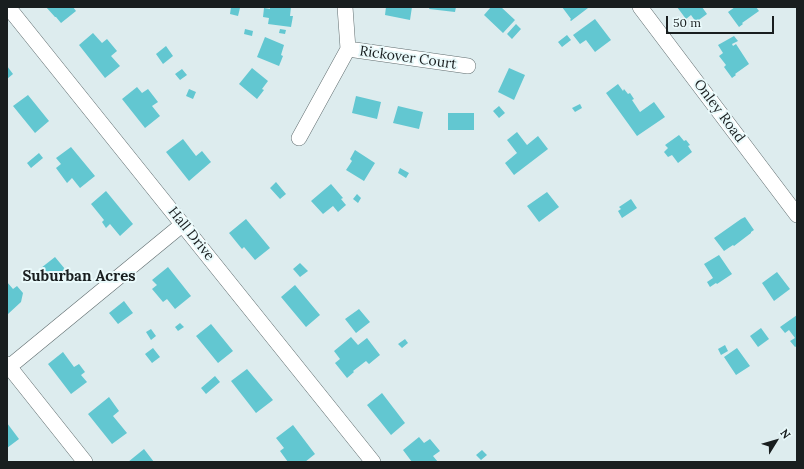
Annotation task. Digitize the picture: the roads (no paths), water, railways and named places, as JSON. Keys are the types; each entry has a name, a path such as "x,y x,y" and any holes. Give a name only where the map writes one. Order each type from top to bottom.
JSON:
{"street":[{"name":"Hall Drive","path":"8,7 373,462"},
{"path":"299,138 348,49 345,7"},
{"name":"Onley Road","path":"640,7 797,215"},
{"name":"Rickover Court","path":"348,49 468,66"},
{"path":"85,462 8,366 183,224"}],"district":[{"name":"Suburban Acres","path":"79,277"}]}
